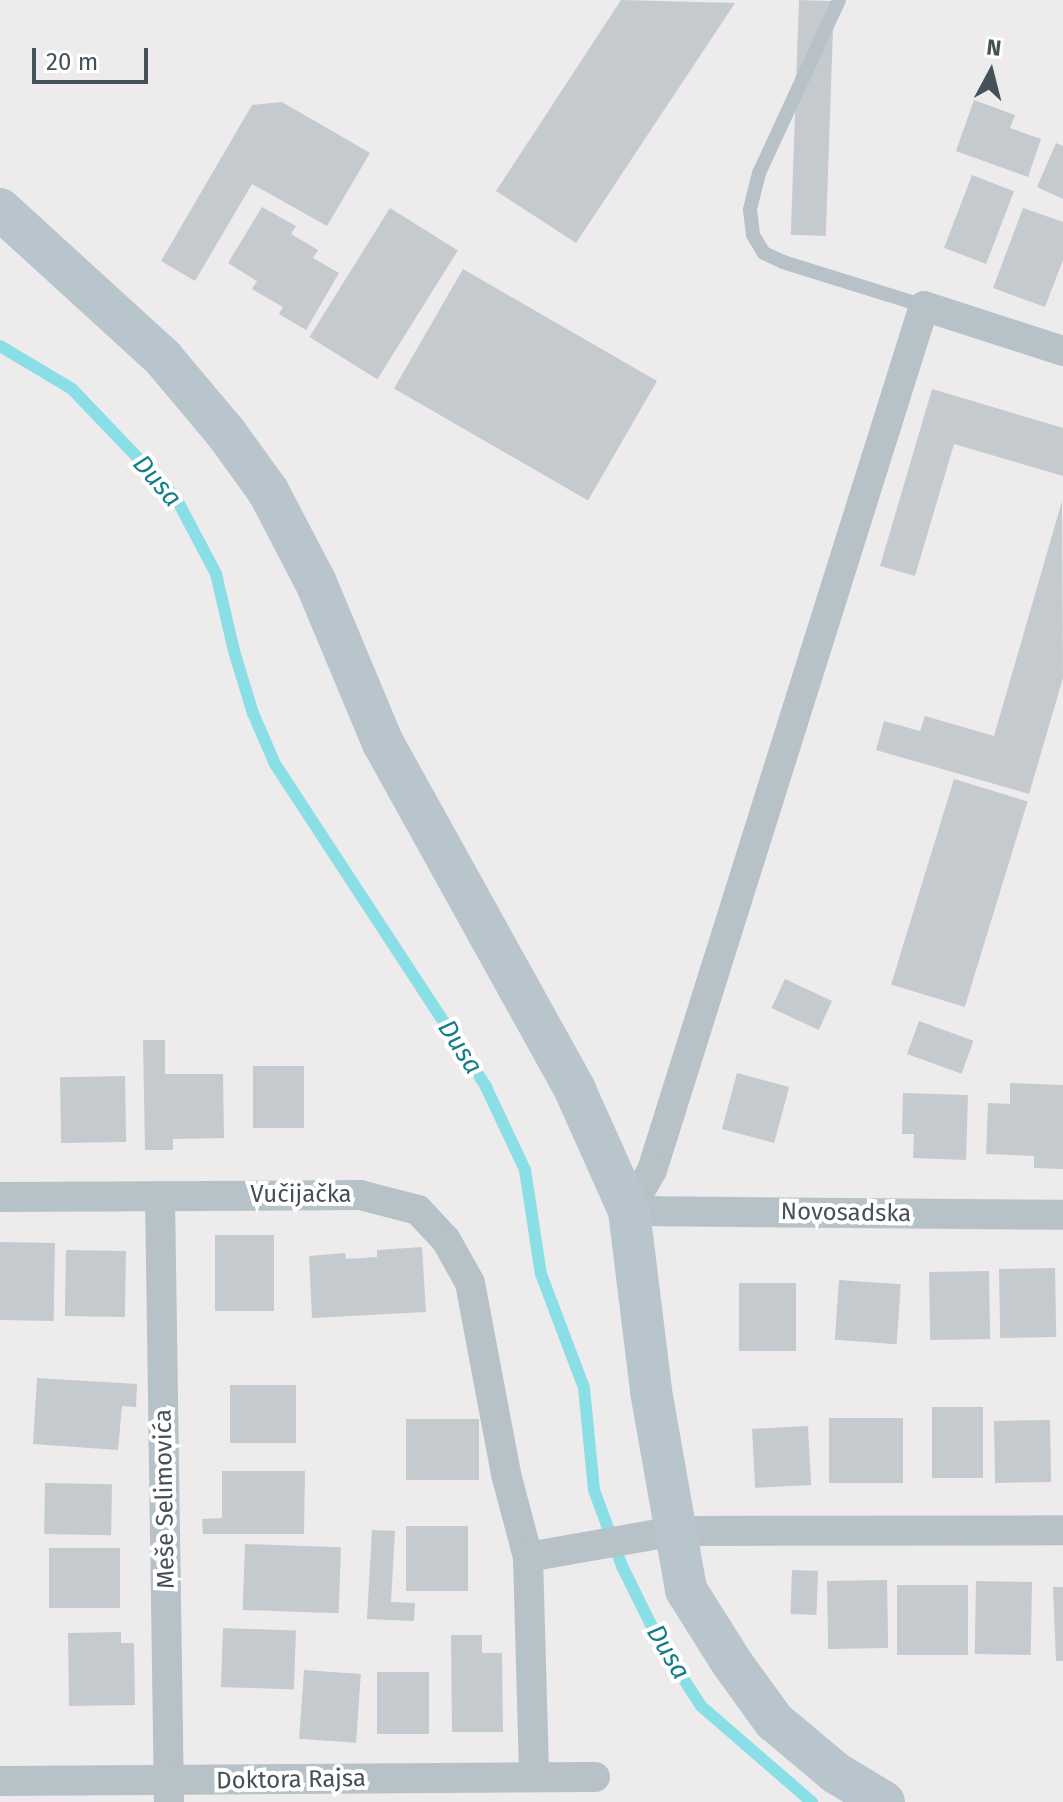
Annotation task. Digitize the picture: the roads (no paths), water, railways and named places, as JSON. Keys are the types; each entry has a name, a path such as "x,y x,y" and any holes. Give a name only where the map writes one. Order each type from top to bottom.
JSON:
{"main road":[{"path":"0,209 163,358 226,433 268,491 316,583 383,743 575,1090 629,1211 651,1391 660,1535 686,1590 732,1663 774,1721 836,1773 884,1802"}],"street":[{"path":"629,1211 652,1170 924,306 1063,351"},
{"name":"Vučijačka","path":"0,1197 360,1195 418,1210 446,1240 470,1283 506,1474 528,1557"},
{"name":"Meše Selimovića","path":"160,1196 169,1792"},
{"name":"Novosadska","path":"629,1211 1063,1215"},
{"path":"534,1776 528,1557 660,1535 1063,1530"},
{"name":"Doktora Rajsa","path":"0,1781 169,1792 534,1776 595,1777"}],"lane":[{"path":"839,0 759,173 750,210 753,235 764,253 783,262 924,306"}],"waterway":[{"name":"Dusa","path":"0,346 72,389 176,498 216,574 234,651 253,713 275,764 486,1087 525,1170 541,1274 584,1388 594,1490 622,1566 660,1643 701,1706 812,1802"}]}
